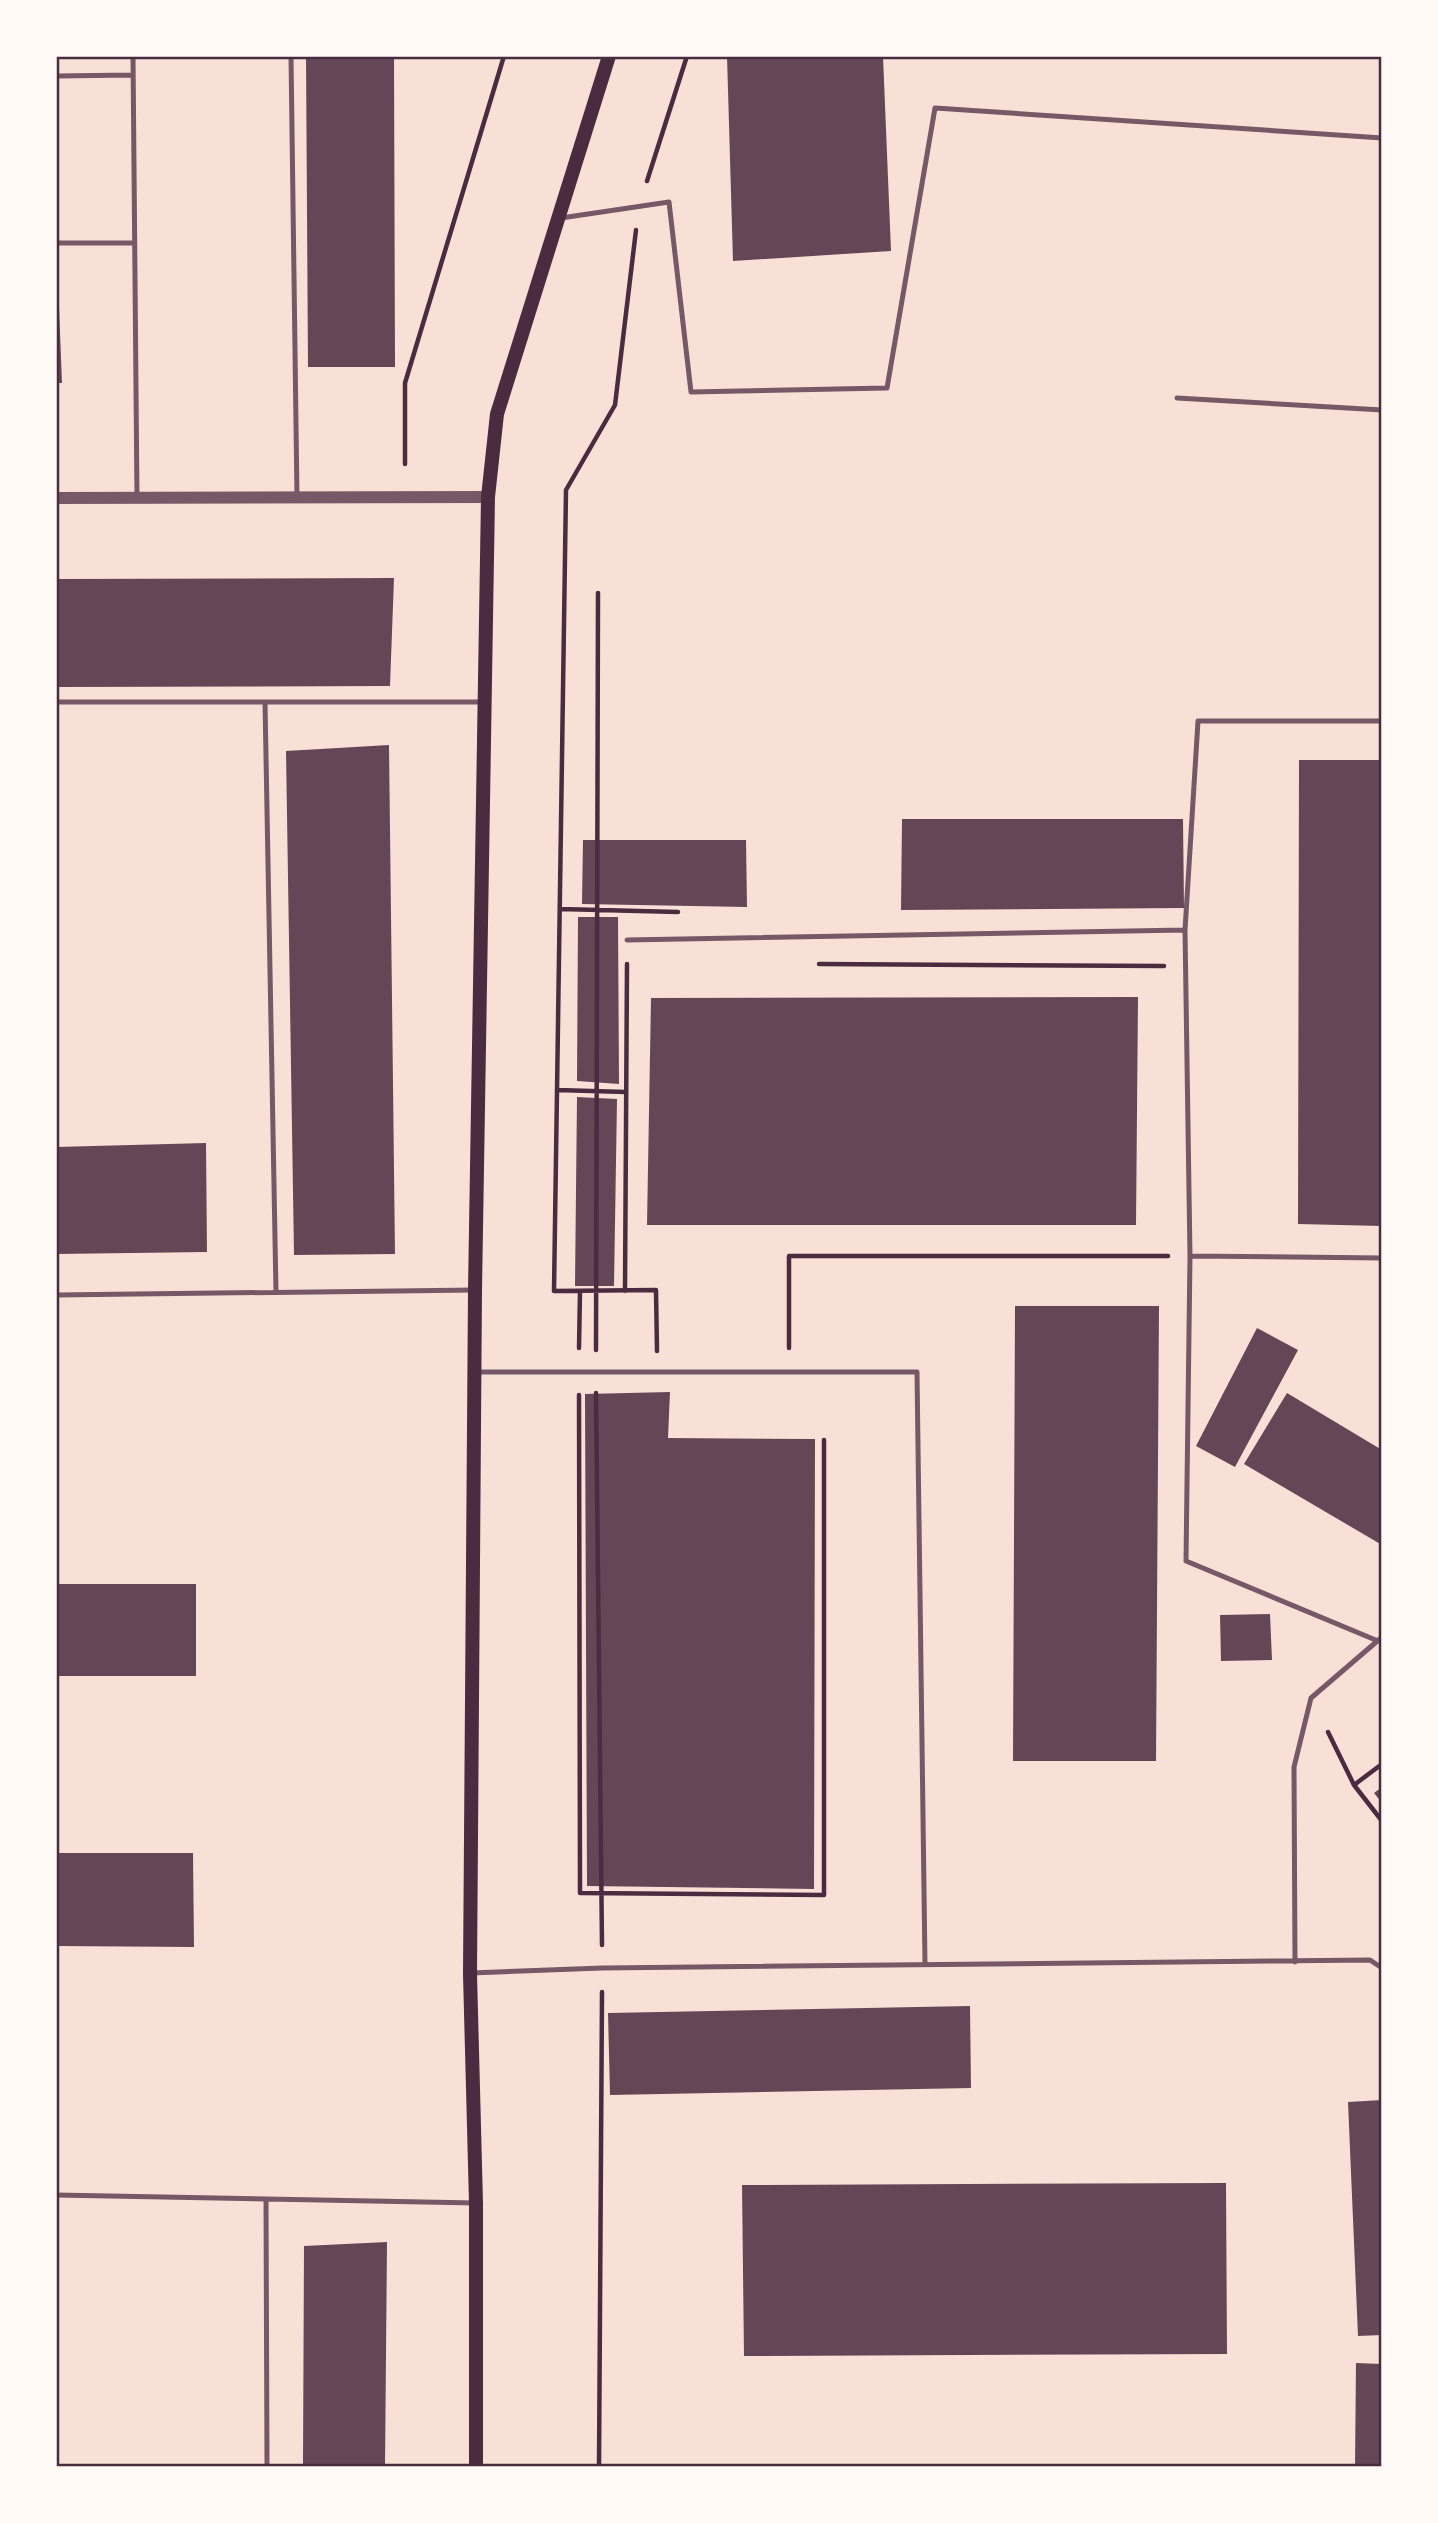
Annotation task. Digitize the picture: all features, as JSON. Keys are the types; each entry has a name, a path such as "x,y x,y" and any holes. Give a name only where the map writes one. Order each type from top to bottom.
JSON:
{"main road":[{"path":"476,2467 476,2203 470,1973 475,1290 488,497 497,414 609,56"}],"street":[{"path":"56,498 488,497"}],"lane":[{"path":"132,56 137,498"},
{"path":"291,56 297,497"},
{"path":"56,76 133,75"},
{"path":"558,218 669,202 691,392 887,388 935,108 1382,138"},
{"path":"56,243 134,243"},
{"path":"1177,398 1382,411"},
{"path":"56,702 485,702"},
{"path":"265,702 276,1292"},
{"path":"1295,1962 1294,1767 1311,1698 1380,1639 1186,1561 1190,1256 1185,930 1198,721 1382,721"},
{"path":"627,940 1185,930"},
{"path":"1190,1256 1382,1258"},
{"path":"56,1295 475,1290"},
{"path":"474,1373 916,1372 925,1964"},
{"path":"470,1973 602,1968 1370,1960 1382,1968"},
{"path":"56,2195 476,2203"},
{"path":"266,2199 267,2467"}],"path":[{"path":"405,464 405,383 504,56"},
{"path":"658,1373 656,1290 555,1291 566,490 615,405 639,206 687,56"},
{"path":"598,593 596,1372 602,1968 599,2467"},
{"path":"560,909 684,912"},
{"path":"625,1291 627,911"},
{"path":"816,964 1186,966"},
{"path":"557,1090 626,1092"},
{"path":"789,1372 789,1256 1190,1256"},
{"path":"580,1291 580,1893 824,1895 824,1440"},
{"path":"1311,1698 1354,1785 1382,1821"},
{"path":"1354,1785 1382,1764"}],"building":[{"path":"306,56 394,56 395,367 308,367"},
{"path":"727,56 883,56 891,251 733,261"},
{"path":"58,282 62,383 56,383"},
{"path":"394,578 390,686 56,687 56,579"},
{"path":"389,745 395,1254 294,1255 286,751"},
{"path":"1299,760 1382,760 1382,1226 1298,1224"},
{"path":"902,819 1183,819 1184,908 901,910"},
{"path":"583,840 746,840 747,907 582,904"},
{"path":"578,917 618,917 619,1084 577,1081"},
{"path":"1138,997 1136,1225 647,1225 651,998"},
{"path":"577,1097 617,1099 614,1286 575,1286"},
{"path":"206,1143 207,1252 56,1254 56,1147"},
{"path":"1015,1306 1159,1306 1156,1761 1013,1761"},
{"path":"1257,1328 1298,1350 1235,1467 1196,1446"},
{"path":"670,1392 668,1438 815,1439 814,1889 587,1886 585,1394"},
{"path":"1287,1393 1382,1450 1382,1545 1244,1464"},
{"path":"56,1584 196,1584 196,1676 56,1676"},
{"path":"1270,1614 1272,1660 1221,1661 1220,1615"},
{"path":"1382,1787 1382,1803 1374,1793"},
{"path":"56,1853 193,1853 194,1947 56,1946"},
{"path":"970,2006 971,2088 610,2095 608,2013"},
{"path":"1382,2100 1382,2335 1358,2336 1348,2102"},
{"path":"1226,2183 1227,2354 744,2356 742,2185"},
{"path":"387,2242 385,2467 303,2467 304,2246"},
{"path":"1356,2363 1382,2364 1382,2467 1355,2467"}]}
